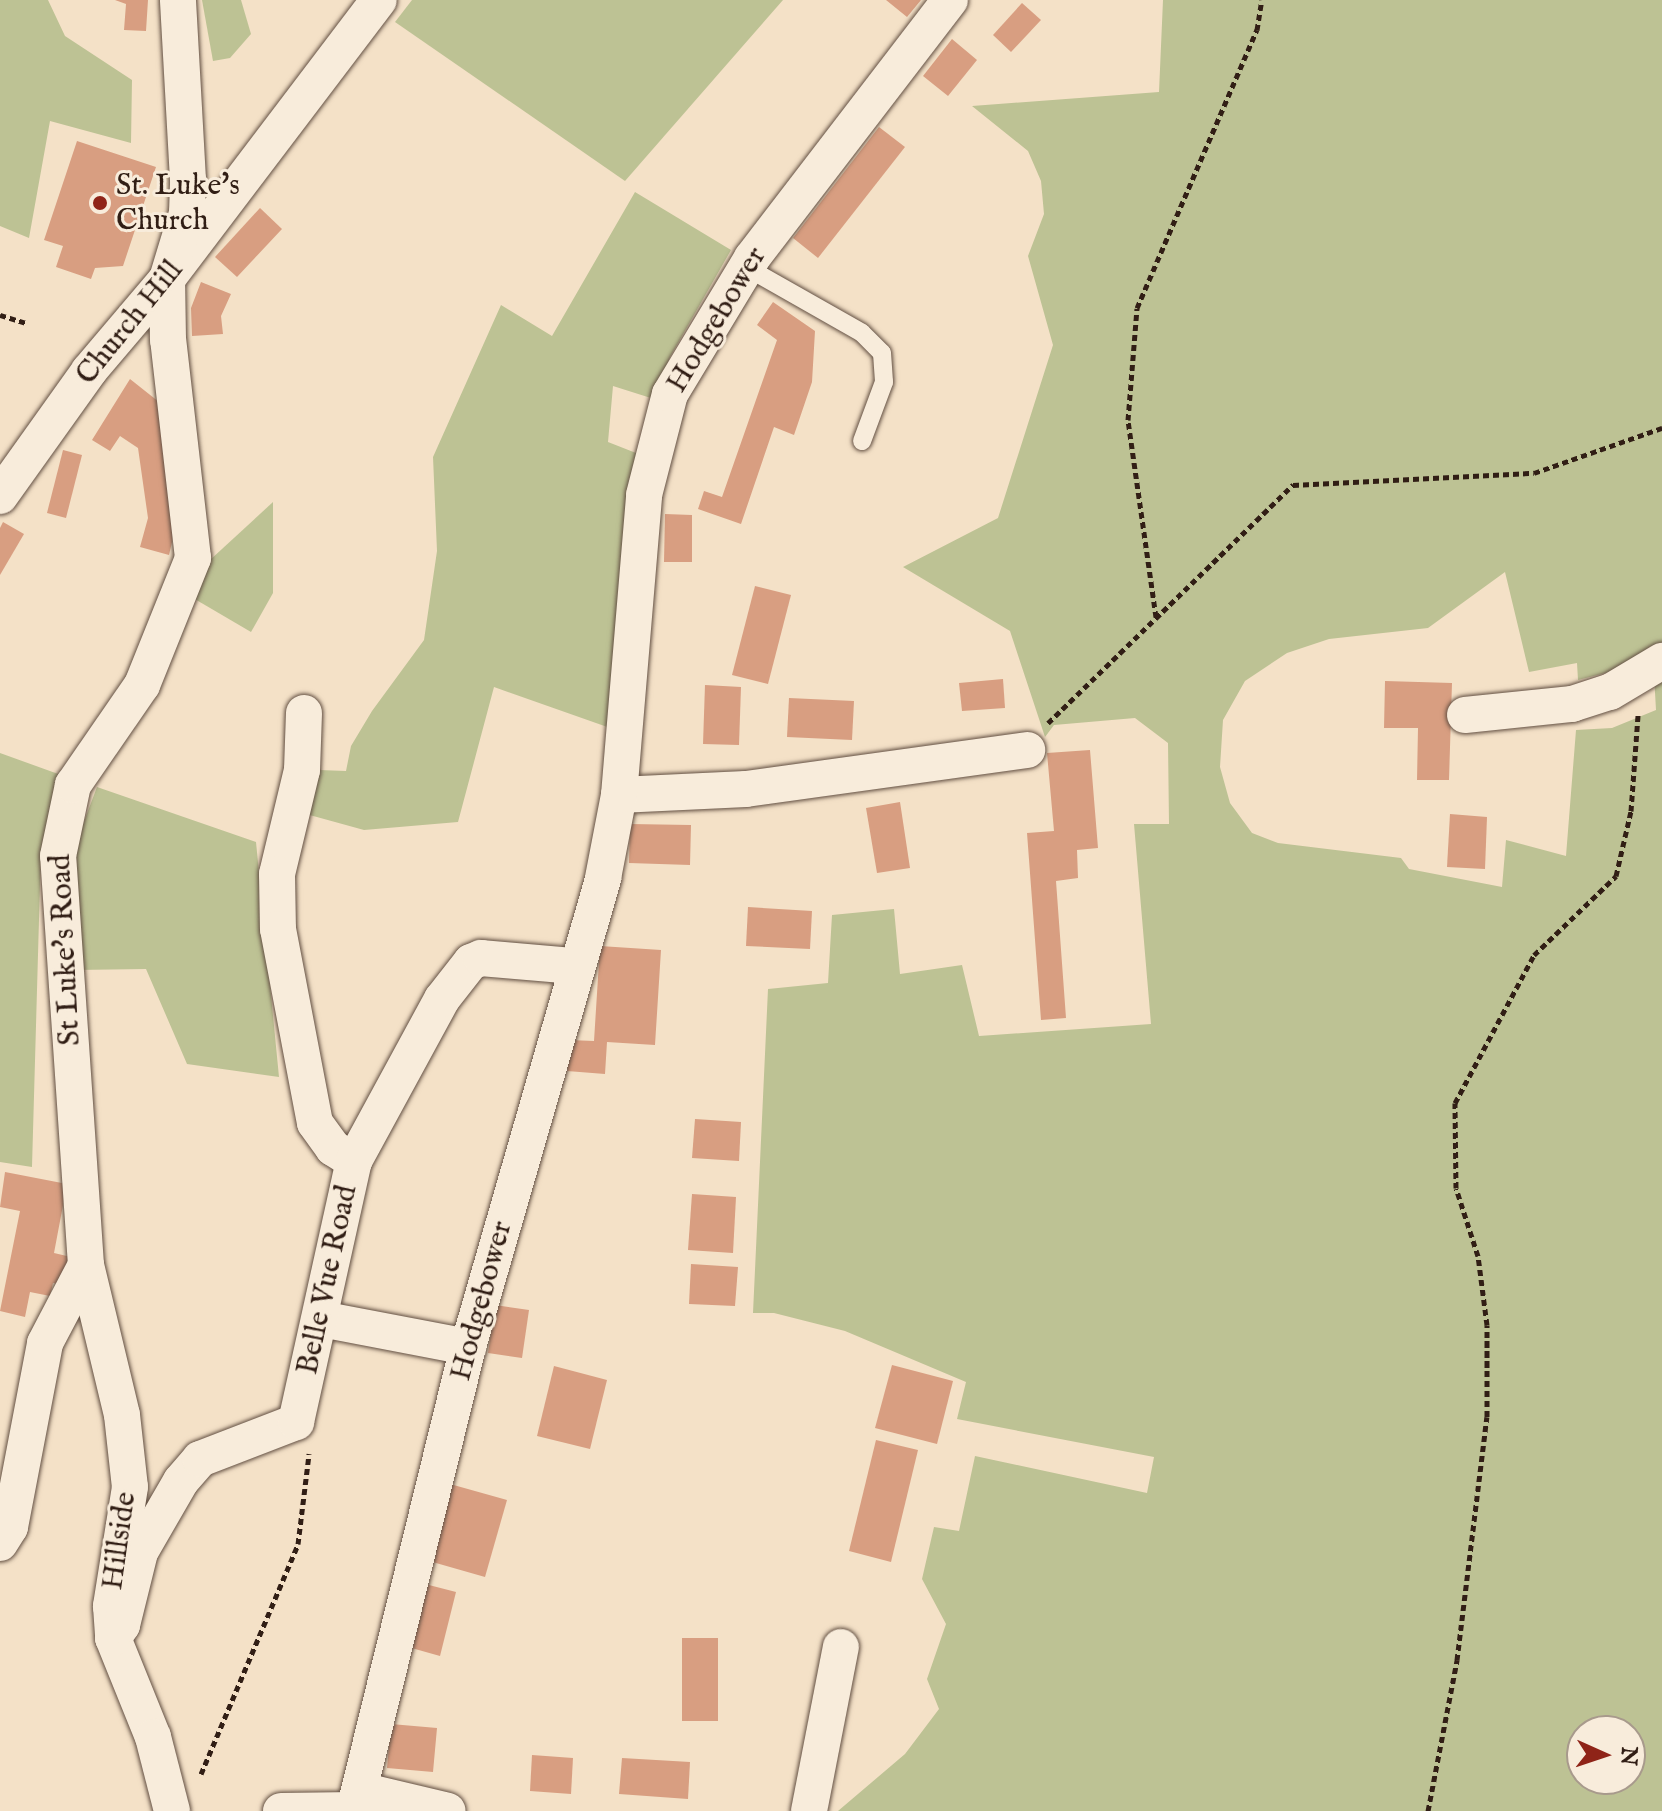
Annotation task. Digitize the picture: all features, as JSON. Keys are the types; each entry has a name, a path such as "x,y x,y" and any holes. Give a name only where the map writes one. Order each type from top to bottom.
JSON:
{"street":[{"path":"167,279 187,213 178,0"},
{"name":"Church Hill","path":"0,496 89,371 167,279 379,0"},
{"name":"Hodgebower","path":"356,1804 468,1347 575,966 603,878 619,795 644,495 670,394 746,267 950,0"},
{"name":"St Luke's Road","path":"86,1265 58,856 73,785 142,685 193,558 168,340 167,279"},
{"path":"1465,715 1572,704 1610,692 1651,667"},
{"name":"Belle Vue Road","path":"296,1422 354,1161 333,1148 315,1123 278,929 277,874 302,770 304,713"},
{"path":"619,795 746,789 1027,750"},
{"path":"354,1161 411,1049 471,962 497,957 575,966"},
{"path":"0,1543 10,1527 45,1343 86,1265"},
{"name":"Hillside","path":"86,1265 122,1415 130,1487 111,1606 113,1638 153,1737 172,1811"},
{"path":"321,1319 468,1347"},
{"path":"113,1638 122,1625 140,1552 181,1481 200,1459 296,1422"},
{"path":"809,1811 841,1647"},
{"path":"281,1811 356,1804 448,1811"}],"lane":[{"path":"746,267 862,333 882,353 884,382 862,441"}],"path":[{"path":"1156,618 1128,420 1137,308 1257,30 1262,0"},
{"path":"0,315 26,323"},
{"path":"1027,750 1156,618 1293,485 1534,473 1662,428"},
{"path":"1428,1811 1457,1660 1487,1417 1487,1325 1478,1256 1456,1188 1455,1103 1534,955 1616,876 1631,811 1651,667"},
{"path":"200,1780 223,1712 298,1544 309,1452 296,1422"}],"green space":[{"path":"0,0 48,0 65,36 132,80 131,143 50,121 29,238 0,226"},
{"path":"202,0 241,0 251,34 230,58 213,61"},
{"path":"412,0 783,0 625,181 395,22"},
{"path":"1163,0 1662,0 1662,651 1651,646 1617,670 1578,680 1577,663 1529,672 1505,572 1428,628 1329,639 1287,653 1245,681 1223,720 1220,767 1230,803 1252,833 1278,843 1401,858 1409,869 1502,887 1506,840 1566,856 1576,730 1612,728 1656,710 1654,675 1662,672 1662,1811 838,1811 905,1754 939,1709 927,1679 946,1624 922,1579 934,1527 959,1531 975,1456 1147,1493 1154,1457 957,1419 966,1382 845,1331 774,1313 753,1313 768,989 828,983 832,915 894,909 900,974 962,965 979,1036 1151,1024 1134,824 1169,824 1168,743 1135,718 1054,725 1045,737 1010,631 903,567 998,518 1053,345 1028,256 1044,214 1041,181 1028,151 972,106 1159,92"},
{"path":"635,192 731,250 670,357 654,399 613,386 608,442 636,453 613,729 494,687 458,822 364,830 306,814 319,770 346,771 351,746 372,711 424,640 437,551 433,457 501,305 552,336"},
{"path":"273,502 273,593 251,632 193,598 210,560"},
{"path":"0,753 61,775 41,849 32,1167 0,1162"},
{"path":"97,787 256,842 279,1077 187,1064 146,969 76,970 71,856"}],"building":[{"path":"115,0 148,0 146,31 124,30 126,4"},
{"path":"886,0 921,0 907,17"},
{"path":"1022,3 1041,20 1011,52 993,35"},
{"path":"952,39 977,60 948,96 923,76"},
{"path":"879,127 905,147 818,258 793,238"},
{"name":"St. Luke's Church","path":"77,141 156,167 123,266 95,268 91,279 56,267 63,246 44,240"},
{"path":"260,208 282,229 237,277 215,257"},
{"path":"201,282 231,294 221,316 223,334 192,336 191,308"},
{"path":"773,302 815,331 812,382 794,435 774,427 741,524 698,509 704,491 722,497 777,340 757,325"},
{"path":"130,379 159,402 176,525 169,555 140,547 148,518 138,448 120,436 110,451 92,440"},
{"path":"63,450 82,455 66,518 47,513"},
{"path":"665,514 692,515 692,562 664,562"},
{"path":"3,522 24,534 0,575 0,528"},
{"path":"755,586 791,595 768,684 732,675"},
{"path":"1003,679 1005,708 962,711 959,683"},
{"path":"1385,681 1452,683 1449,780 1417,780 1418,728 1384,728"},
{"path":"705,685 741,687 739,745 703,744"},
{"path":"789,698 854,701 852,740 787,737"},
{"path":"1090,750 1098,848 1077,850 1078,878 1056,881 1066,1018 1041,1020 1027,833 1054,831 1047,753"},
{"path":"900,802 910,868 877,873 866,808"},
{"path":"1450,814 1487,817 1485,869 1447,867"},
{"path":"630,824 691,825 690,865 629,863"},
{"path":"748,907 812,911 810,949 746,946"},
{"path":"600,946 661,950 655,1045 607,1042 605,1074 567,1071 569,1040 594,1041"},
{"path":"695,1119 741,1122 739,1161 692,1158"},
{"path":"5,1172 67,1184 54,1253 71,1257 66,1285 53,1283 50,1296 30,1292 25,1317 0,1311 20,1211 0,1207"},
{"path":"692,1194 736,1197 733,1253 688,1250"},
{"path":"691,1264 738,1267 735,1306 689,1304"},
{"path":"495,1305 529,1310 522,1358 488,1353"},
{"path":"892,1365 953,1381 937,1444 875,1428"},
{"path":"554,1366 607,1380 590,1449 537,1436"},
{"path":"876,1440 918,1450 891,1562 849,1551"},
{"path":"450,1484 507,1500 485,1577 429,1561"},
{"path":"425,1584 456,1592 440,1656 408,1647"},
{"path":"682,1638 718,1638 718,1721 682,1721"},
{"path":"391,1724 437,1728 433,1772 387,1768"},
{"path":"532,1755 573,1758 571,1794 530,1791"},
{"path":"622,1758 690,1762 688,1799 619,1794"}],"place":[{"name":"St. Luke's Church","path":"100,203"}]}
